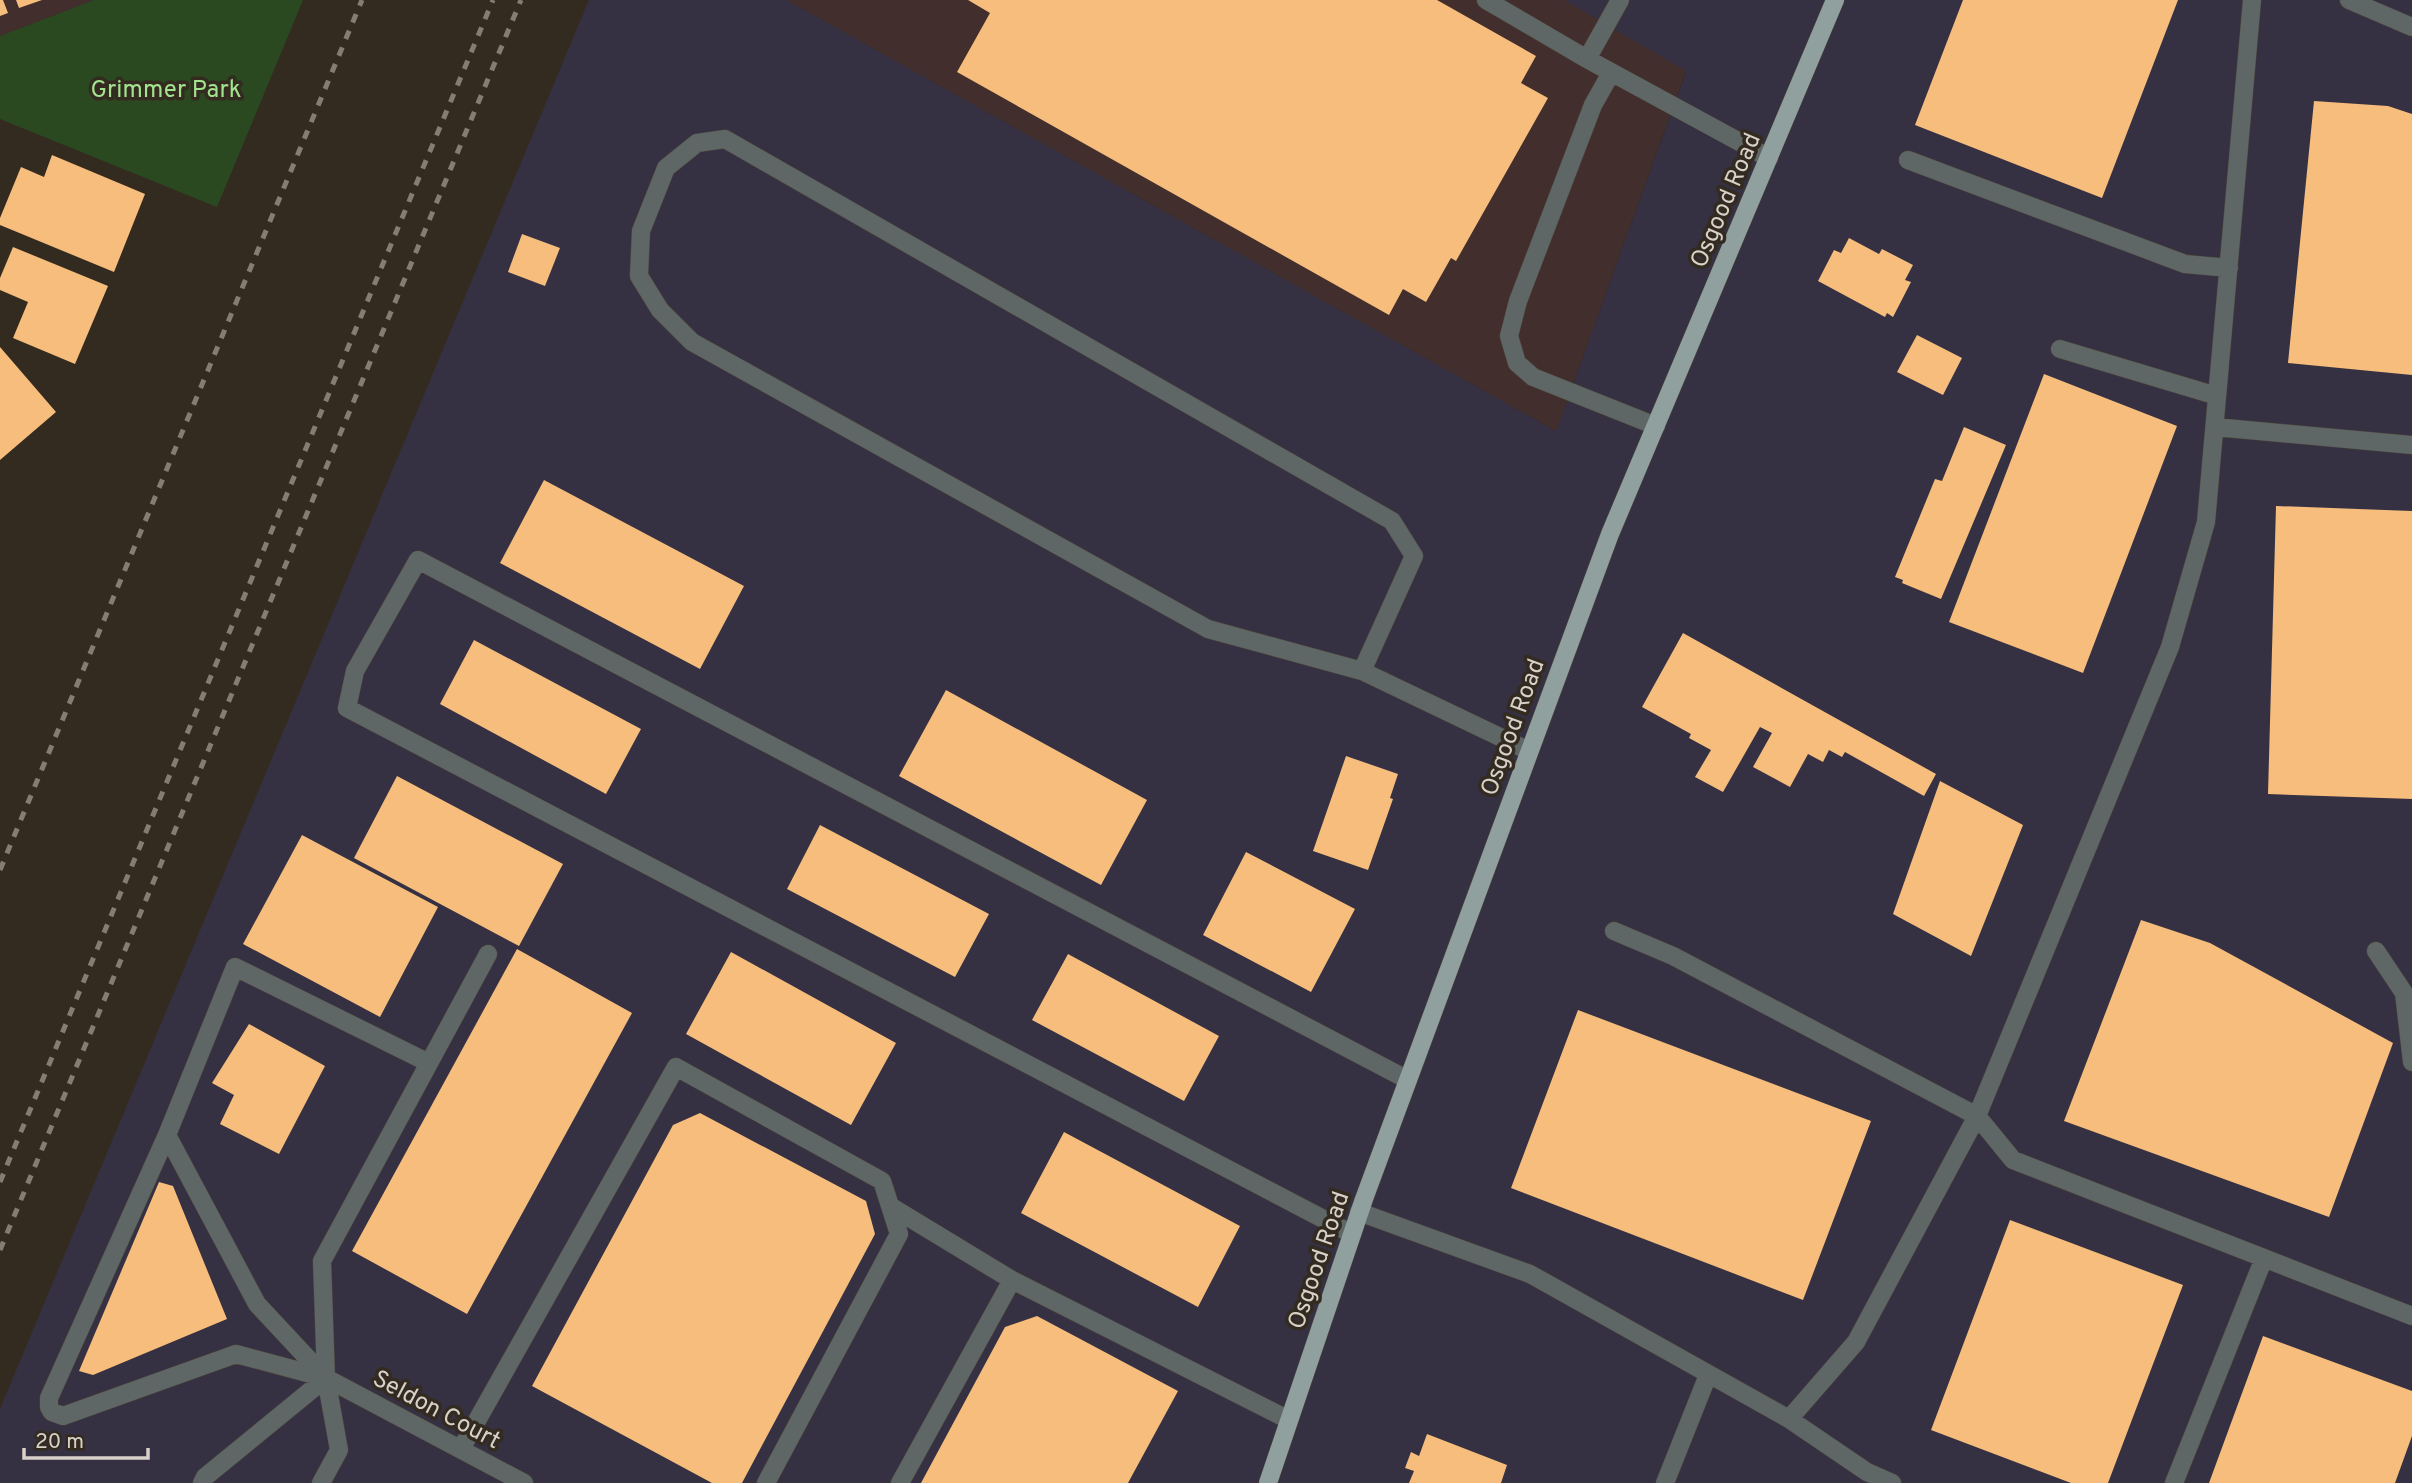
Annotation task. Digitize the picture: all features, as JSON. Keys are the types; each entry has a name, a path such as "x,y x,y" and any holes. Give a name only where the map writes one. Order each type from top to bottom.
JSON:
{"main road":[{"name":"Osgood Road","path":"1268,1483 1359,1212 1610,534 1835,0"}],"street":[{"path":"1486,0 1587,59 1769,158"},
{"path":"1587,59 1620,0"},
{"path":"1788,1419 1856,1342 1977,1116 2170,647 2206,522 2252,0"},
{"path":"2349,0 2412,27"},
{"path":"1611,72 1588,118 1518,301 1508,336 1517,362 1533,377 1656,426"},
{"path":"1362,671 1413,556 1392,521 725,139 697,143 666,168 641,231 639,276 660,310 692,342 1208,629 1362,671 1529,751"},
{"path":"1908,160 2185,264 2229,268"},
{"path":"2060,349 2217,397"},
{"path":"2215,427 2412,445"},
{"path":"1352,1234 347,708 355,671 418,560 1408,1080"},
{"path":"1614,931 1673,956 1977,1116 2013,1160 2412,1316"},
{"path":"2376,951 2404,993 2412,1062"},
{"path":"321,1483 339,1450 326,1378 322,1261 488,954"},
{"path":"326,1378 236,1354 63,1416 52,1412 49,1407 49,1398 167,1135 235,967 429,1063"},
{"path":"461,1449 676,1067 882,1181 899,1234 766,1483"},
{"path":"167,1135 257,1304 326,1378"},
{"path":"890,1206 1012,1280 1289,1420"},
{"path":"1359,1212 1530,1274 1788,1419 1867,1472 1892,1483"},
{"path":"2174,1483 2264,1258"},
{"path":"900,1483 1012,1280"},
{"path":"1665,1483 1708,1375"},
{"path":"202,1483 205,1477 326,1378"},
{"name":"Seldon Court","path":"326,1378 522,1483"}],"shaded area":[{"path":"0,0 94,0 0,36"},
{"path":"589,0 787,0 1556,431 1686,72 1564,0 2412,0 2412,1483 0,1483 0,1409"},
{"path":"787,0 1564,0 1686,71 1556,431"}],"green space":[{"name":"Grimmer Park","path":"94,0 303,0 217,207 0,119 0,36"}],"building":[{"path":"0,0 3,0 8,13 0,16"},
{"path":"16,0 42,0 19,8"},
{"path":"968,0 1437,0 1536,56 1521,83 1548,98 1456,261 1451,258 1426,302 1403,289 1389,315 957,72 990,13"},
{"path":"1963,0 2178,0 2102,198 1915,125"},
{"path":"2314,101 2388,106 2412,114 2412,375 2288,363"},
{"path":"52,155 145,194 114,272 0,225 0,218 21,167 44,177"},
{"path":"522,234 560,248 545,286 508,272"},
{"path":"1849,238 1879,254 1882,249 1913,265 1905,280 1911,282 1893,317 1887,313 1885,317 1818,281 1834,250 1841,253"},
{"path":"13,247 108,286 75,364 13,338 28,302 0,290 0,278"},
{"path":"1917,335 1962,358 1943,395 1897,372"},
{"path":"0,347 56,412 0,460"},
{"path":"2044,374 2177,426 2083,673 1949,622"},
{"path":"1964,427 2006,445 1941,599 1902,583 1903,580 1895,577 1935,479 1942,481"},
{"path":"544,480 744,586 700,669 500,563"},
{"path":"2276,506 2412,511 2412,799 2268,794"},
{"path":"1683,633 1936,774 1924,796 1845,752 1842,757 1829,750 1823,762 1808,754 1790,787 1753,767 1772,733 1760,727 1723,792 1695,777 1711,750 1689,738 1691,734 1642,707"},
{"path":"474,640 641,729 606,794 440,704"},
{"path":"946,690 1147,800 1101,885 899,776"},
{"path":"1346,756 1398,774 1390,798 1393,799 1368,870 1313,851"},
{"path":"397,776 563,864 519,946 354,858"},
{"path":"1940,781 2023,825 1971,956 1893,914"},
{"path":"820,825 989,914 955,977 787,889"},
{"path":"302,835 438,907 380,1017 243,944"},
{"path":"1246,852 1355,909 1311,992 1203,935"},
{"path":"2141,920 2210,943 2393,1043 2329,1217 2064,1121"},
{"path":"517,949 632,1013 467,1314 352,1251"},
{"path":"731,952 896,1043 851,1125 686,1034"},
{"path":"1068,954 1219,1036 1184,1101 1032,1020"},
{"path":"1578,1010 1871,1121 1803,1300 1511,1188"},
{"path":"249,1024 325,1066 279,1154 220,1124 234,1095 212,1083"},
{"path":"700,1113 866,1201 875,1234 742,1483 712,1483 532,1386 673,1125"},
{"path":"1064,1132 1240,1226 1198,1307 1021,1213"},
{"path":"159,1182 173,1186 227,1319 93,1375 79,1371"},
{"path":"2010,1220 2183,1285 2108,1483 2071,1483 1931,1430"},
{"path":"1037,1316 1178,1391 1128,1483 921,1483 1005,1327"},
{"path":"2263,1336 2412,1391 2412,1436 2395,1483 2209,1483"},
{"path":"1427,1434 1507,1465 1501,1483 1409,1483 1414,1471 1405,1468 1411,1452 1419,1456"}],"railway":[{"path":"0,870 362,0"},
{"path":"0,1182 493,0"},
{"path":"0,1250 521,0"}]}
